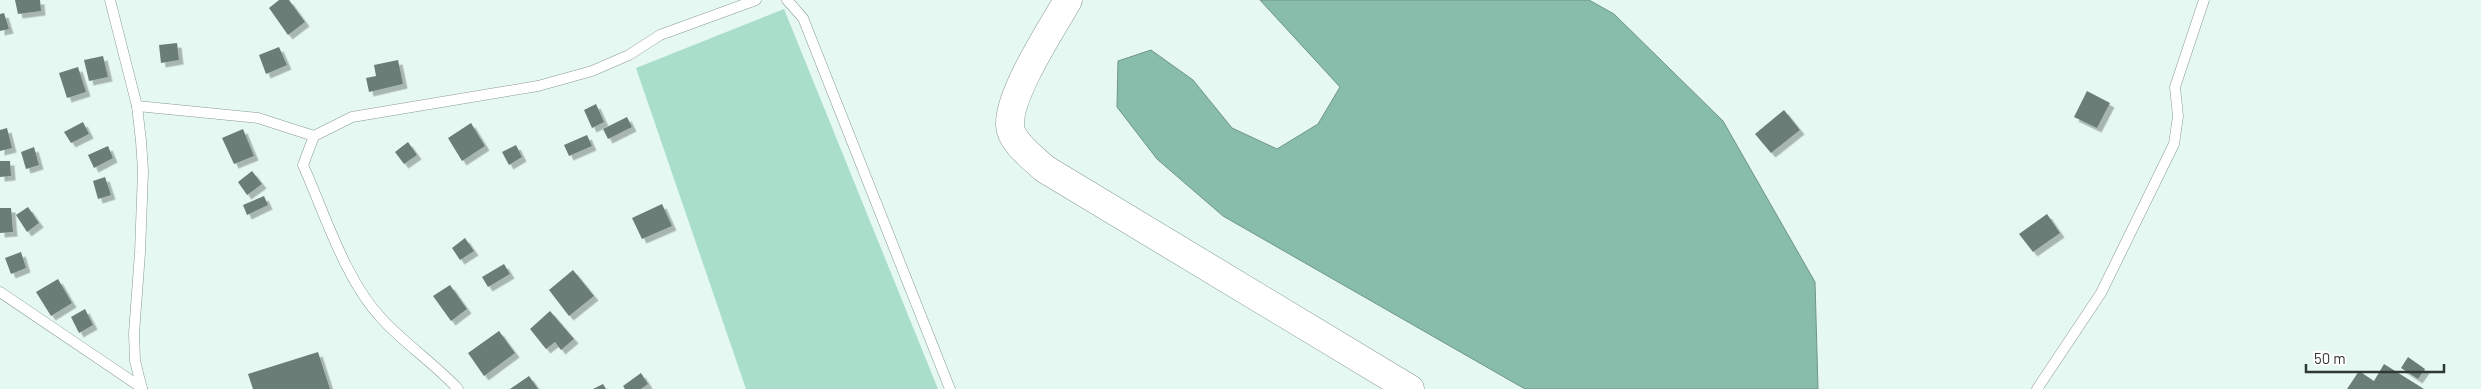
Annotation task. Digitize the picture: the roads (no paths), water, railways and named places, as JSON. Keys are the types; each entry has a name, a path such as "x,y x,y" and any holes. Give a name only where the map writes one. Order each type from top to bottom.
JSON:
{"street":[{"path":"1068,0 1016,95 1010,126 1022,149 1045,169 1410,389"}],"lane":[{"path":"110,0 137,106 143,172 134,333 135,361 142,389"},
{"path":"458,389 382,319 366,300 353,277 303,165 314,136 352,117 538,86 592,71 629,55 660,35 756,0"},
{"path":"787,0 803,18 950,389"},
{"path":"2037,389 2102,292 2174,144 2178,116 2175,87 2204,0"},
{"path":"137,106 258,118 314,136"},
{"path":"0,292 142,389"}]}
